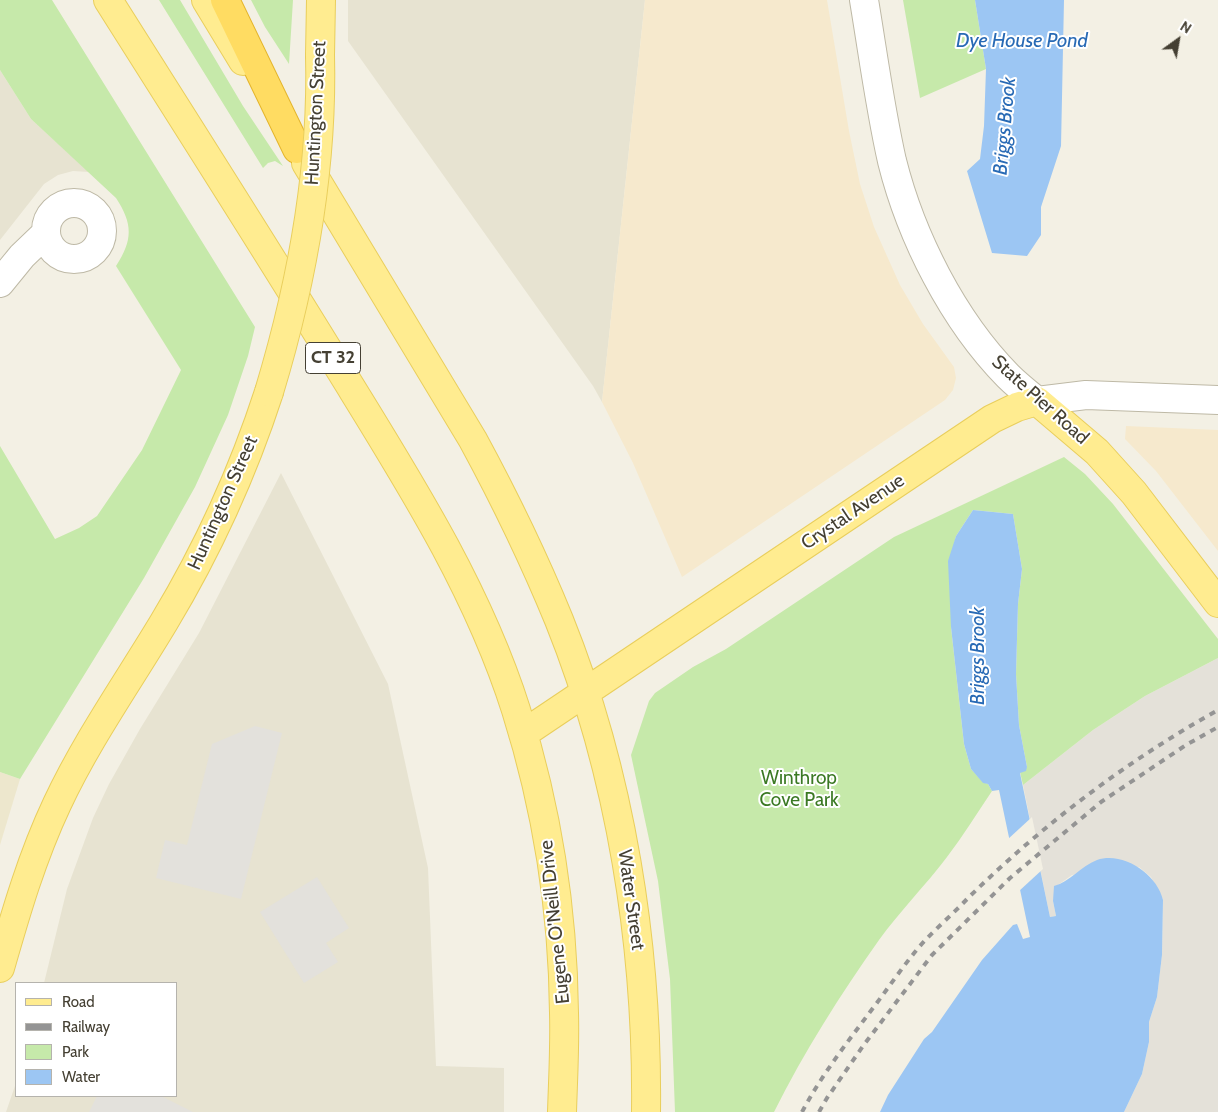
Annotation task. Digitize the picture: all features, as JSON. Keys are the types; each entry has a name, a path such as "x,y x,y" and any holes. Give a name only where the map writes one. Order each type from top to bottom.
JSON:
{"highway":[{"path":"226,0 297,149"}],"main road":[{"name":"CT 32","path":"108,0 335,362 420,502 475,605 495,652 523,734"},
{"name":"Water Street","path":"206,0 435,376 497,485 534,559 560,622 599,741 617,811 629,876 644,1008 646,1112"},
{"name":"Huntington Street","path":"0,968 27,878 57,804 94,734 164,622 204,551 238,478 269,392 293,303 307,230 316,154 321,0"},
{"name":"Crystal Avenue","path":"523,734 992,419 1017,407 1037,402"},
{"name":"State Pier Road","path":"1037,402 1083,439 1134,493 1218,603"},
{"name":"Eugene O'Neill Drive","path":"523,734 546,829 556,891 562,952 564,1014 562,1112"}],"street":[{"name":"State Pier Road","path":"864,0 889,147 913,225 937,277 975,336 1009,376 1037,402"},
{"path":"0,283 22,256 46,233"},
{"name":"Crystal Avenue","path":"1037,402 1086,395 1218,400"}],"shaded area":[{"path":"348,0 645,0 602,402 593,386 348,41"},
{"path":"645,0 827,0 849,131 860,184 874,227 900,285 923,324 954,367 956,378 953,390 945,400 682,577 633,463 602,402"},
{"path":"0,70 31,119 89,172 73,171 58,175 44,184 0,240"},
{"path":"1126,426 1218,430 1218,551 1156,471 1125,439"},
{"path":"281,473 388,684 428,868 436,1066 504,1068 504,1112 6,1112 15,1086 15,1097 178,1097 178,982 44,982 67,889 93,818 109,784 140,729 199,633"},
{"path":"1218,658 1218,1112 1124,1112 1142,1074 1149,1042 1149,1022 1157,997 1162,955 1163,900 1151,877 1139,867 1072,875 1058,885 1053,901 1056,916 1050,917 1023,785 1093,730 1145,696"},
{"path":"255,726 282,733 241,899 156,878 165,840 187,845 212,744"},
{"path":"0,772 20,779 0,845"},
{"path":"317,877 349,928 326,943 338,962 304,983 260,912"},
{"path":"96,1097 163,1097 193,1112 89,1112"}],"green space":[{"path":"0,0 52,0 255,327 248,356 228,415 195,487 144,578 20,779 0,772 0,446 55,539 79,528 97,516 142,450 181,370 116,266 126,248 129,232 122,207 116,198 31,119 0,70"},
{"path":"159,0 180,0 243,106 283,166 275,161 268,163 263,168"},
{"path":"251,0 293,0 289,64 265,27"},
{"path":"903,0 975,0 986,69 920,98"},
{"name":"Winthrop Cove Park","path":"1064,457 1085,474 1113,504 1218,639 1218,658 1145,696 1093,730 1023,785 1020,772 1027,767 1019,725 1016,674 1018,604 1022,569 1013,514 973,510 956,536 953,549 951,627 964,744 971,769 983,782 988,784 992,791 947,857 887,929 865,961 810,1046 774,1112 675,1112 670,979 658,881 631,755 649,701 655,693 693,667 726,649 894,537"}],"water":[{"name":"Dye House Pond","path":"975,0 1064,0 1061,146 1041,207 1041,235 1027,256 992,253 967,171 980,159 984,126 986,69"},
{"name":"Briggs Brook","path":"973,510 1013,514 1022,569 1018,604 1016,674 1019,725 1027,767 1026,771 1020,773 1050,917 1056,916 1053,901 1054,886 1065,881 1091,863 1107,858 1128,862 1138,867 1154,882 1160,890 1163,900 1162,955 1157,997 1149,1022 1149,1042 1142,1074 1124,1112 880,1112 888,1095 924,1039 932,1032 982,960 1013,925 1017,924 1023,939 1030,937 999,790 992,791 988,784 983,783 971,769 964,744 951,627 948,561 956,536"}],"pier":[{"path":"1032,817 1043,869 1018,892 1007,840"}],"railway":[{"path":"802,1112 834,1060 907,962 968,898 1026,844 1087,796 1150,751 1218,710"},
{"path":"819,1112 863,1046 932,955 1010,878 1101,802 1186,745 1218,727"}]}
